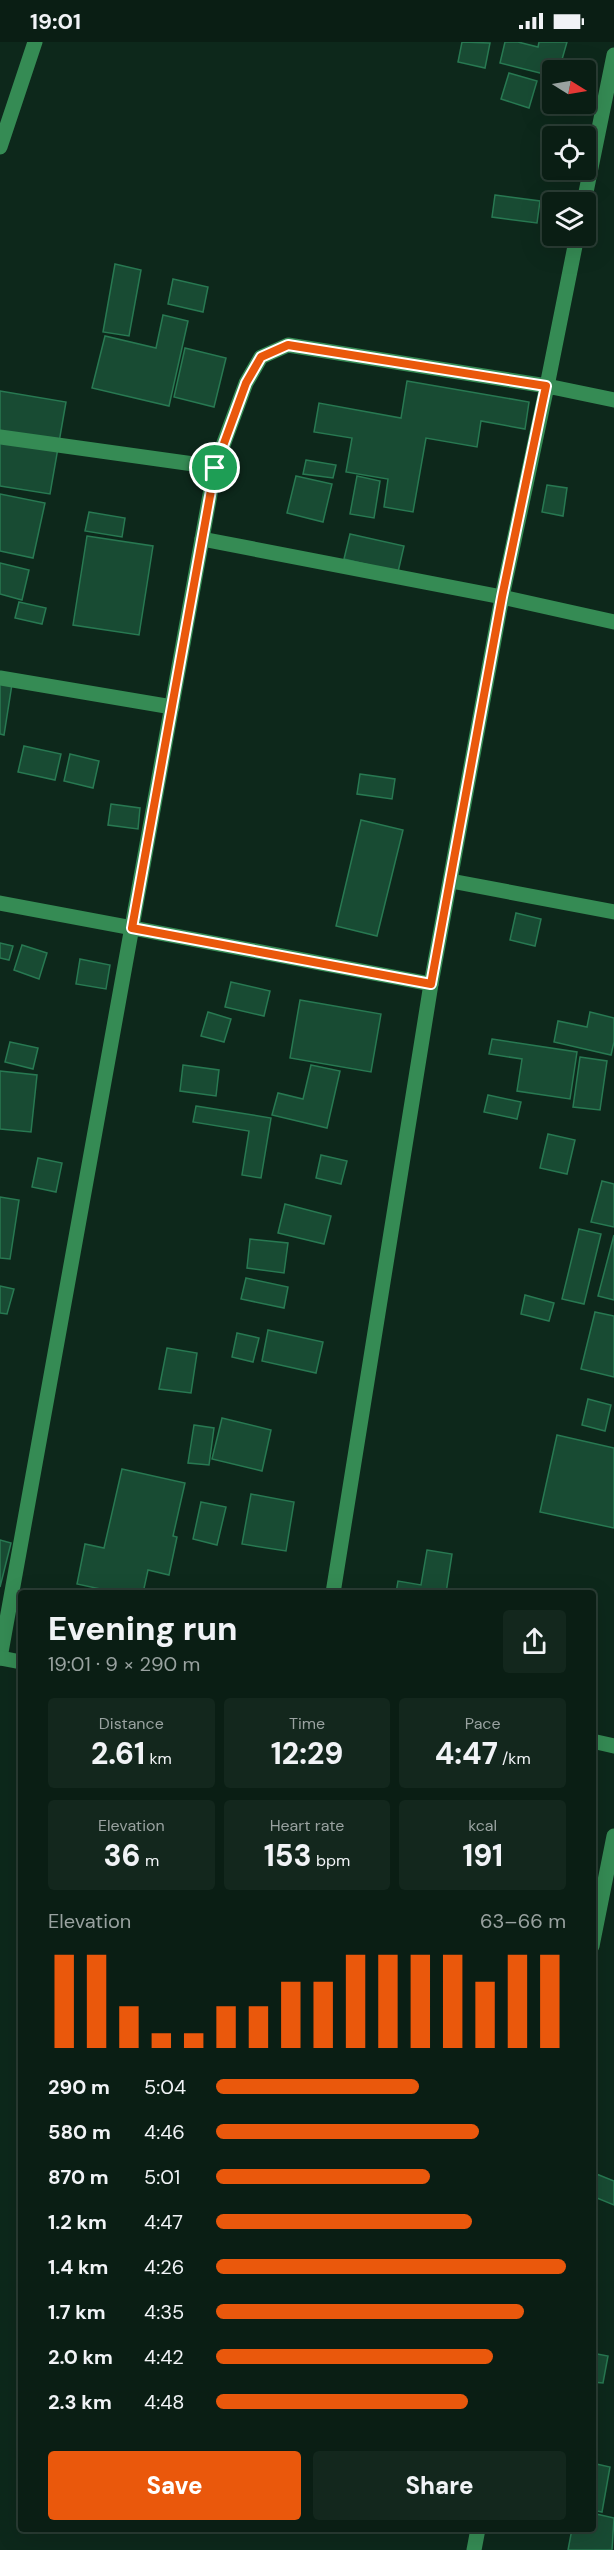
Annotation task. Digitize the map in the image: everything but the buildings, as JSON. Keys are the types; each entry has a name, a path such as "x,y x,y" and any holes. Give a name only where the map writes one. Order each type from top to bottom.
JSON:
{"street":[{"path":"0,147 35,42"},
{"path":"586,192 614,54"},
{"path":"333,1590 431,984 502,597 575,246"},
{"path":"18,1661 0,1658 215,468 246,383 261,357 288,345 546,386 614,400"},
{"path":"0,437 215,468"},
{"path":"202,539 502,597 614,622"},
{"path":"0,678 172,706"},
{"path":"451,881 614,912"},
{"path":"0,903 431,984"},
{"path":"596,1743 614,1746"},
{"path":"596,1926 614,1836"},
{"path":"474,2550 477,2532"}],"route":[{"path":"288,345 546,386 502,597 431,984 132,928 215,468 246,383 261,357 288,345"}]}
